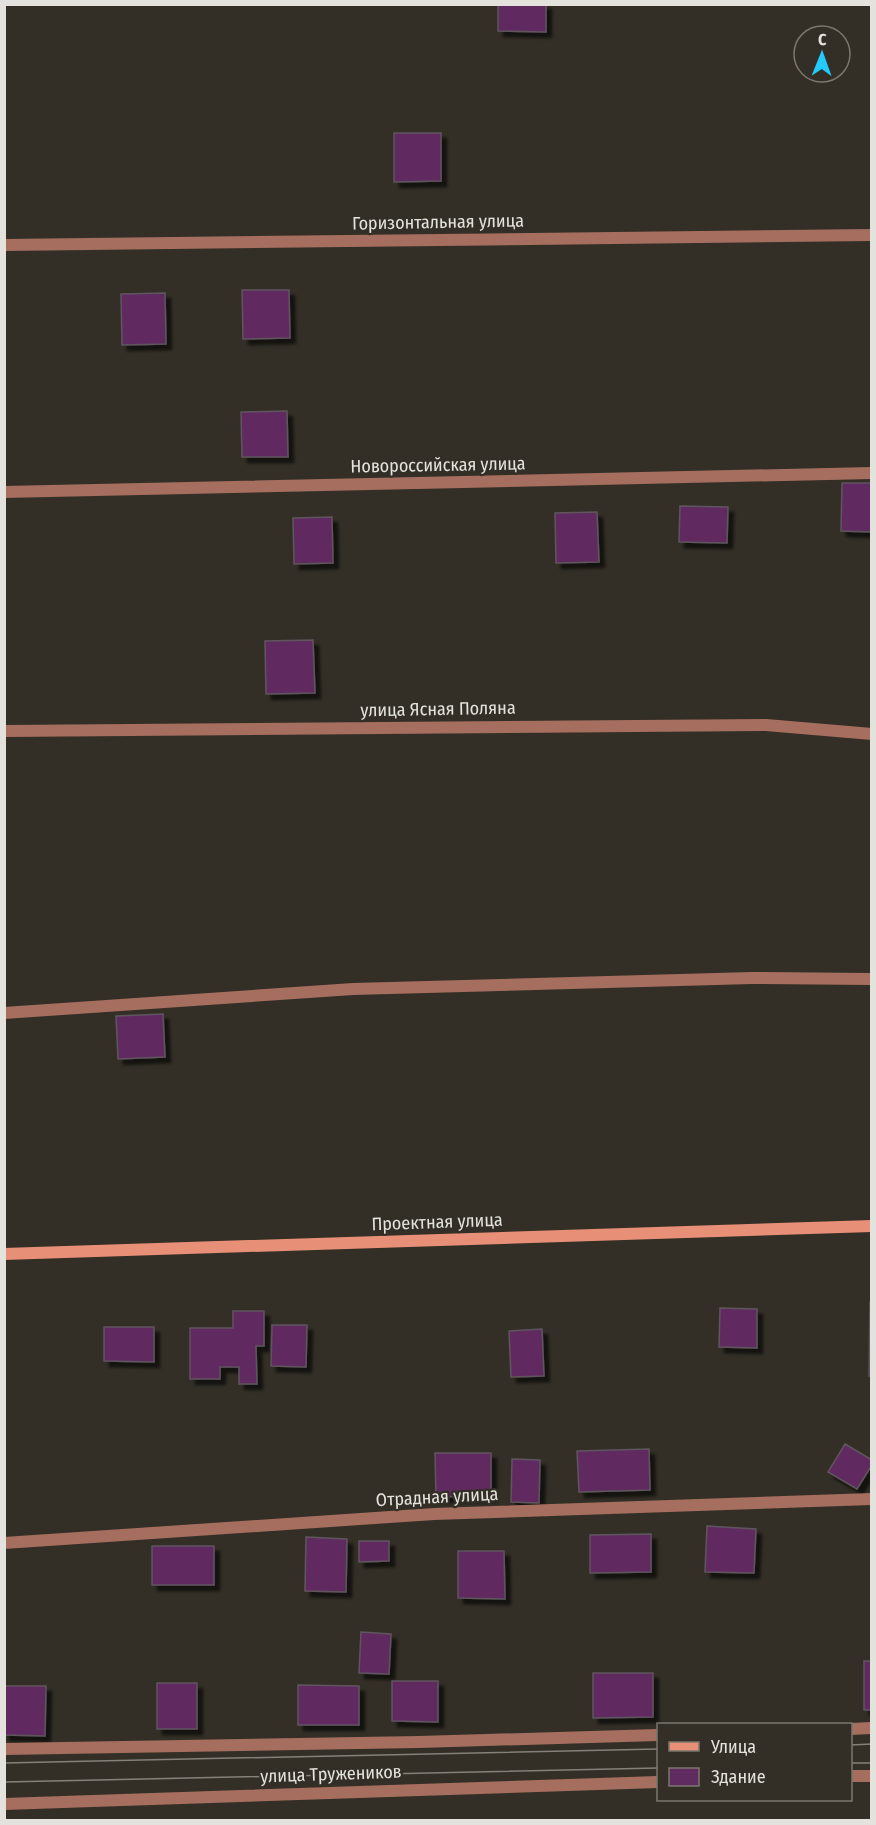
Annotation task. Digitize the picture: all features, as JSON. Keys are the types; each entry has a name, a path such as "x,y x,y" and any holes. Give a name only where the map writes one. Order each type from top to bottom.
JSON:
{"main road":[{"name":"Проектная улица","path":"4,1254 872,1226"}],"street":[{"name":"Горизонтальная улица","path":"4,245 872,235"},
{"name":"Новороссийская улица","path":"4,492 872,473"},
{"name":"улица Ясная Поляна","path":"4,731 766,725 872,734"},
{"path":"4,1013 353,989 752,978 872,979"},
{"name":"Отрадная улица","path":"4,1542 434,1514 872,1499"},
{"path":"852,1729 872,1728"},
{"name":"улица Тружеников","path":"4,1749 657,1735"},
{"path":"852,1776 872,1776"},
{"name":"улица Тружеников","path":"4,1804 657,1782"}],"building":[{"path":"498,4 546,4 546,32 498,31"},
{"path":"394,133 441,133 441,181 394,182"},
{"path":"242,290 289,290 290,338 243,339"},
{"path":"165,293 166,344 122,345 121,294"},
{"path":"287,411 288,457 242,457 241,412"},
{"path":"842,483 872,483 872,532 841,531"},
{"path":"680,506 728,507 727,543 679,542"},
{"path":"597,512 599,562 556,563 555,513"},
{"path":"332,517 333,563 294,564 293,518"},
{"path":"313,640 315,693 266,694 265,641"},
{"path":"163,1014 165,1057 118,1059 116,1016"},
{"path":"870,1302 872,1302 872,1376 869,1376"},
{"path":"720,1308 757,1309 757,1348 719,1347"},
{"path":"233,1311 264,1311 264,1346 256,1346 257,1384 239,1384 239,1367 220,1367 220,1379 190,1379 190,1328 233,1328"},
{"path":"272,1325 307,1325 306,1367 271,1366"},
{"path":"104,1327 154,1327 154,1362 104,1361"},
{"path":"542,1329 544,1376 511,1377 509,1331"},
{"path":"845,1444 872,1460 872,1465 857,1489 828,1472"},
{"path":"649,1449 650,1490 579,1492 577,1451"},
{"path":"435,1453 491,1453 491,1496 436,1497"},
{"path":"512,1459 540,1460 539,1503 511,1502"},
{"path":"707,1526 756,1529 754,1573 705,1572"},
{"path":"651,1534 651,1572 590,1573 590,1535"},
{"path":"306,1537 347,1539 346,1592 305,1591"},
{"path":"359,1541 389,1541 389,1561 359,1562"},
{"path":"152,1546 214,1546 214,1585 152,1585"},
{"path":"458,1551 504,1551 505,1599 458,1598"},
{"path":"361,1632 391,1634 389,1674 359,1673"},
{"path":"864,1661 872,1661 872,1710 864,1710"},
{"path":"593,1673 653,1673 653,1717 593,1718"},
{"path":"392,1681 438,1681 438,1722 392,1721"},
{"path":"157,1683 197,1683 197,1729 157,1729"},
{"path":"298,1685 359,1686 359,1725 298,1725"},
{"path":"4,1686 46,1686 45,1736 4,1735"}],"tram line":[{"path":"852,1745 872,1744"},
{"path":"4,1763 657,1749"},
{"path":"852,1763 872,1763"},
{"path":"4,1782 657,1768"}]}
